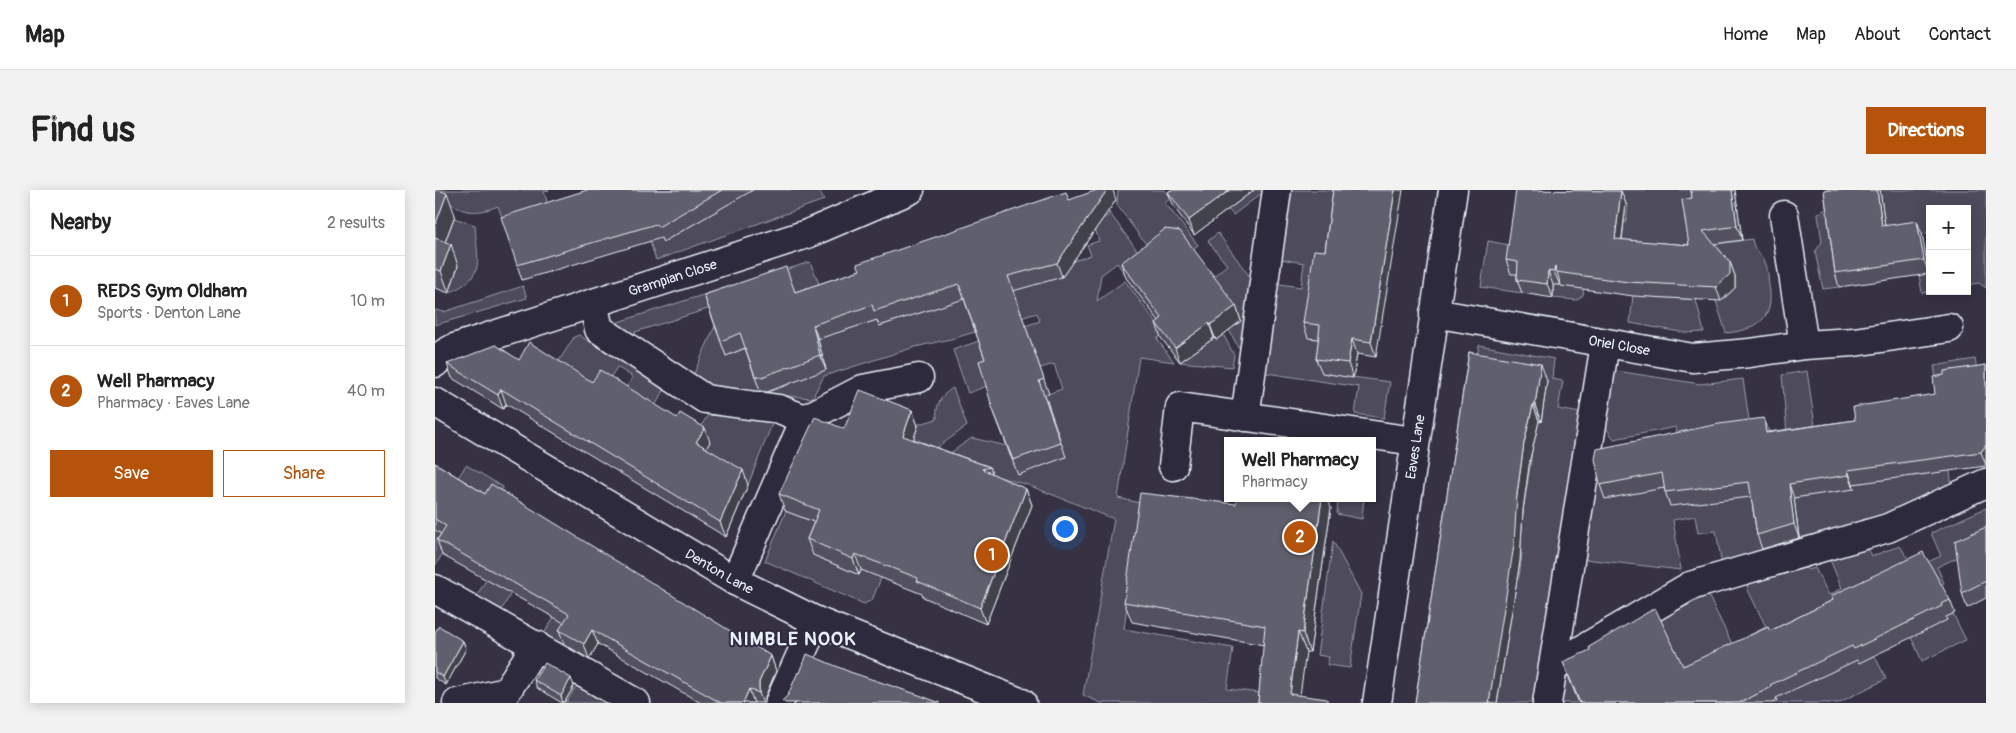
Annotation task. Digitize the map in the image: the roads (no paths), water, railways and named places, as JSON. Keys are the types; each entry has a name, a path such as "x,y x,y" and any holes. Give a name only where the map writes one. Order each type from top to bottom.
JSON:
{"street":[{"name":"Grampian Close","path":"435,363 445,353 454,348 807,234 910,190"},
{"path":"1245,417 1277,190"},
{"name":"Eaves Lane","path":"1377,703 1414,441 1453,190"},
{"path":"1784,215 1804,345"},
{"path":"593,303 599,330 705,399 779,409 805,419"},
{"name":"Oriel Close","path":"1434,313 1693,358 1750,353 1804,345 1854,342 1949,328"},
{"path":"1547,703 1605,344"},
{"path":"735,581 805,419 863,389 919,378"},
{"name":"Denton Lane","path":"435,402 735,581 816,621 1022,703"},
{"path":"1173,466 1180,407 1414,441"},
{"path":"1554,666 1690,586 1888,528 1986,483"},
{"path":"435,589 636,703"},
{"path":"779,703 816,621"},
{"path":"457,703 506,692 536,645"}],"place":[{"name":"Well Pharmacy","path":"1300,537"},
{"name":"REDS Gym Oldham","path":"992,555"}],"district":[{"name":"NIMBLE NOOK","path":"793,638"}]}
